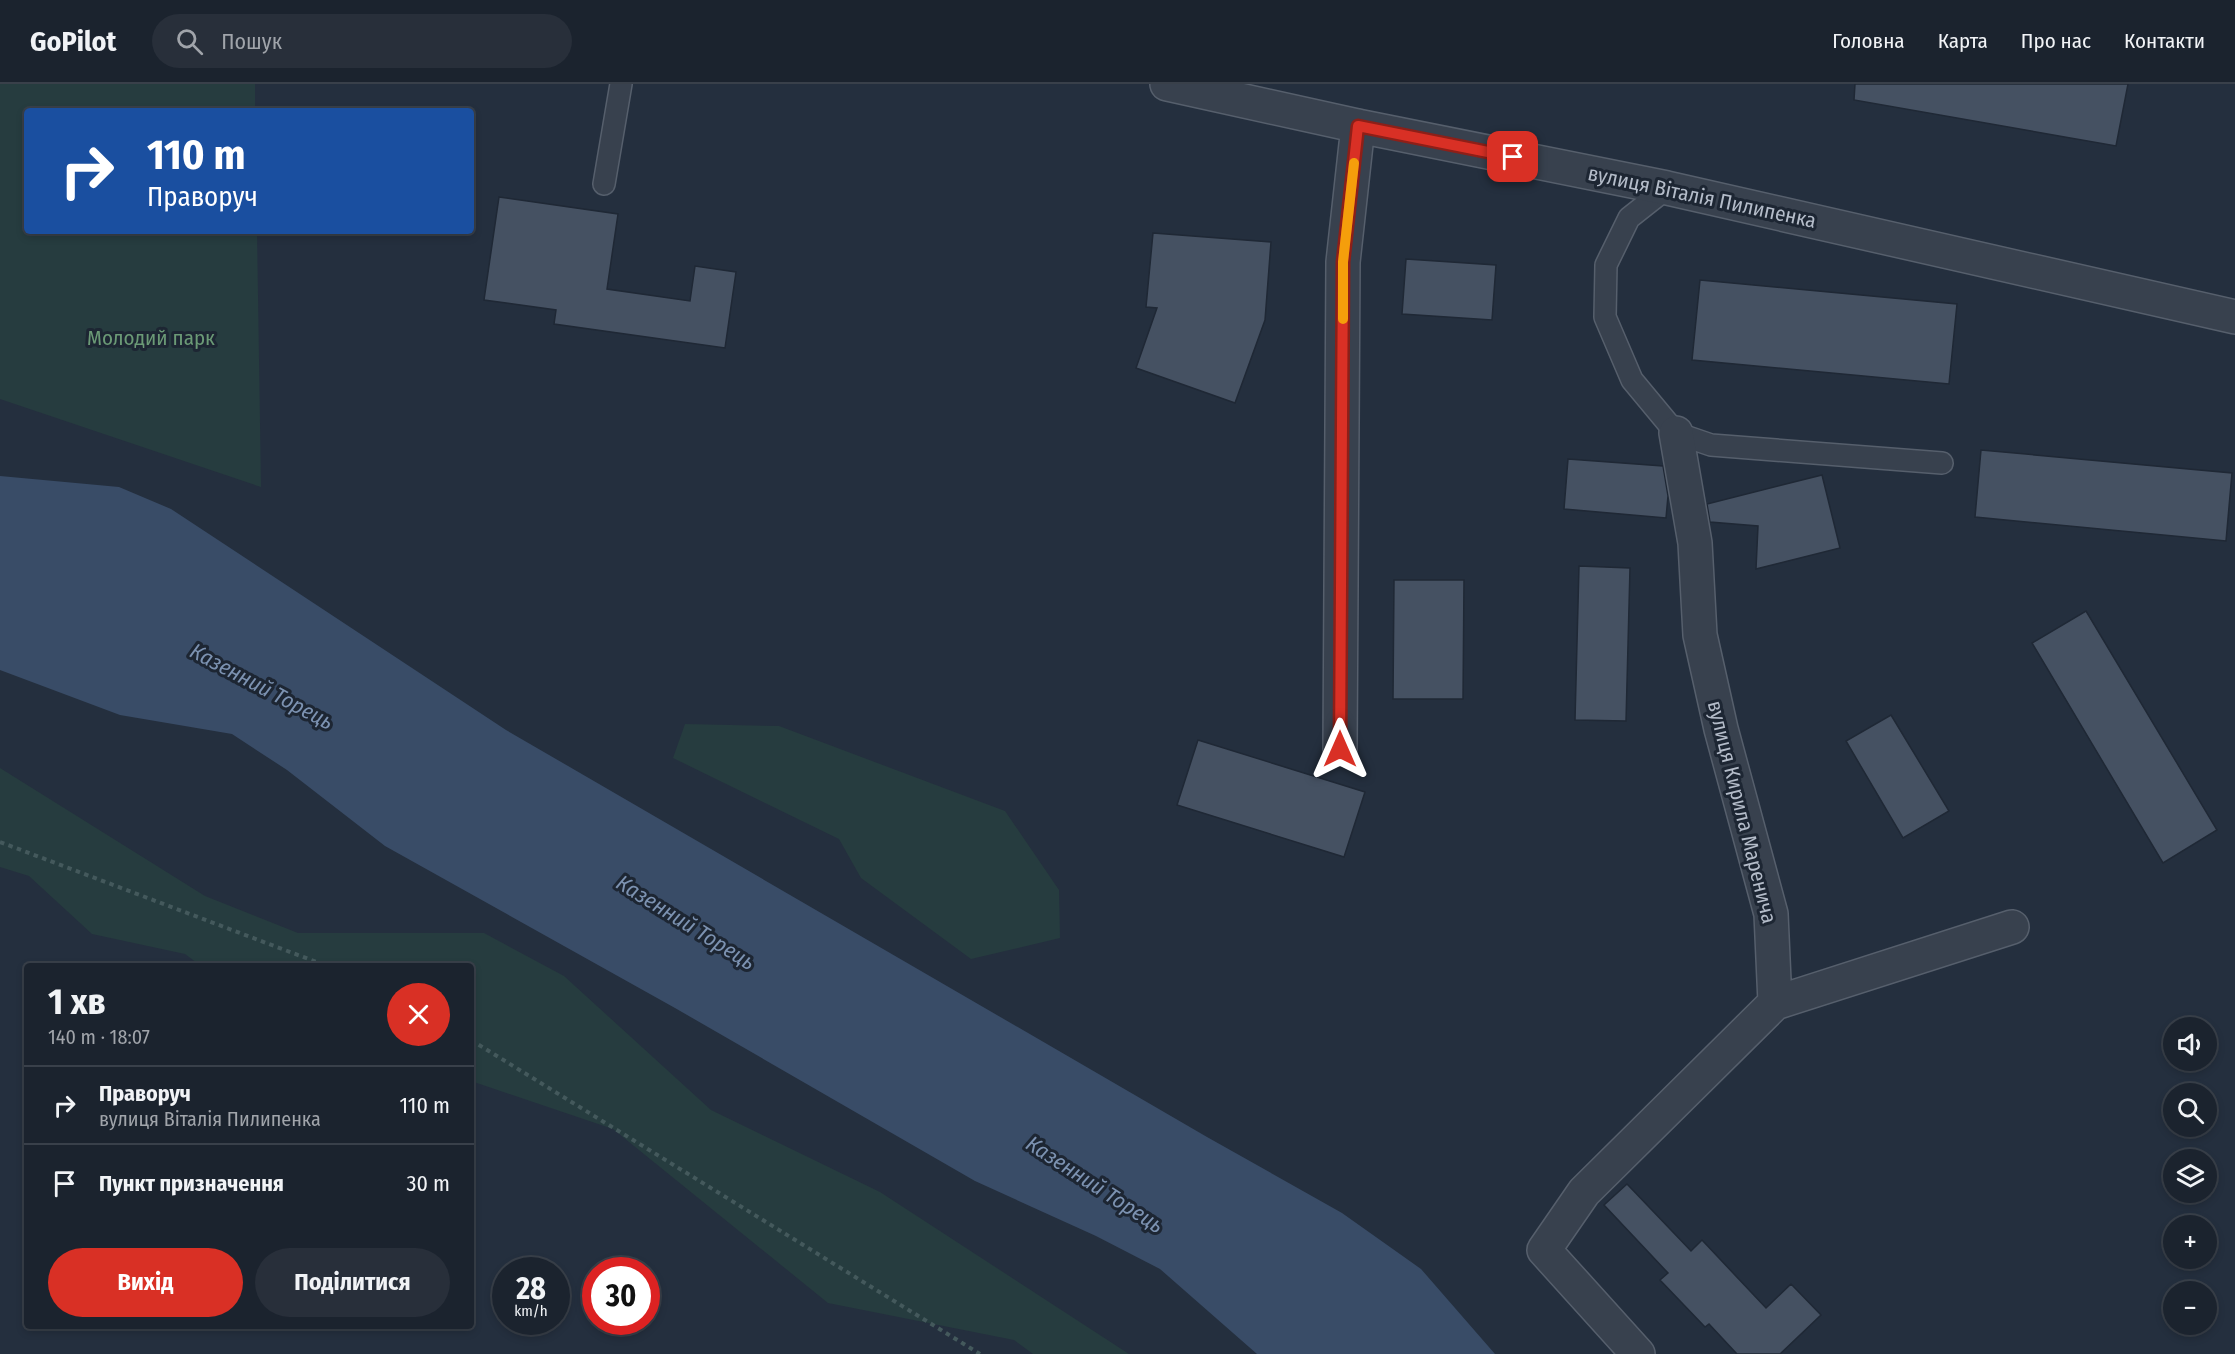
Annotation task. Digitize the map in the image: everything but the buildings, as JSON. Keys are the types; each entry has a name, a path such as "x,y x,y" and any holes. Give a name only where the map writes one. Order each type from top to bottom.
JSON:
{"street":[{"name":"вулиця Віталія Пилипенка","path":"1167,84 1358,126 1667,188 2235,317"},
{"path":"1340,749 1343,262 1358,126"},
{"name":"вулиця Кирила Маренича","path":"1676,433 1695,543 1700,635 1721,729 1771,914 1775,1003"},
{"path":"1638,1354 1544,1250 1584,1192 1775,1003 2012,927"}],"lane":[{"path":"604,184 621,84"},
{"path":"1667,188 1629,218 1610,255 1606,265 1605,317 1632,380 1676,433 1711,445 1942,463"}],"path":[{"path":"0,842 319,963"},
{"path":"474,1042 980,1354"}],"green space":[{"name":"Молодий парк","path":"0,84 255,84 255,108 24,108 24,234 257,234 261,487 0,399"},
{"path":"685,724 779,726 1005,811 1059,890 1060,938 971,959 861,878 839,839 673,758"},
{"path":"0,768 205,896 298,933 484,933 564,976 711,1110 880,1192 1129,1354 1033,1354 1014,1340 828,1303 613,1129 474,1082 474,963 197,963 185,954 92,934 29,876 0,867"}],"water":[{"name":"Казенний Торець","path":"0,476 119,487 171,509 506,730 1342,1213 1421,1269 1495,1354 1257,1354 1160,1269 1096,1236 975,1181 675,1008 385,846 287,770 232,734 120,715 0,670"}],"slow traffic":[{"path":"1343,319 1343,262 1354,163"}],"route":[{"path":"1340,749 1343,262 1358,126 1513,157"}]}
